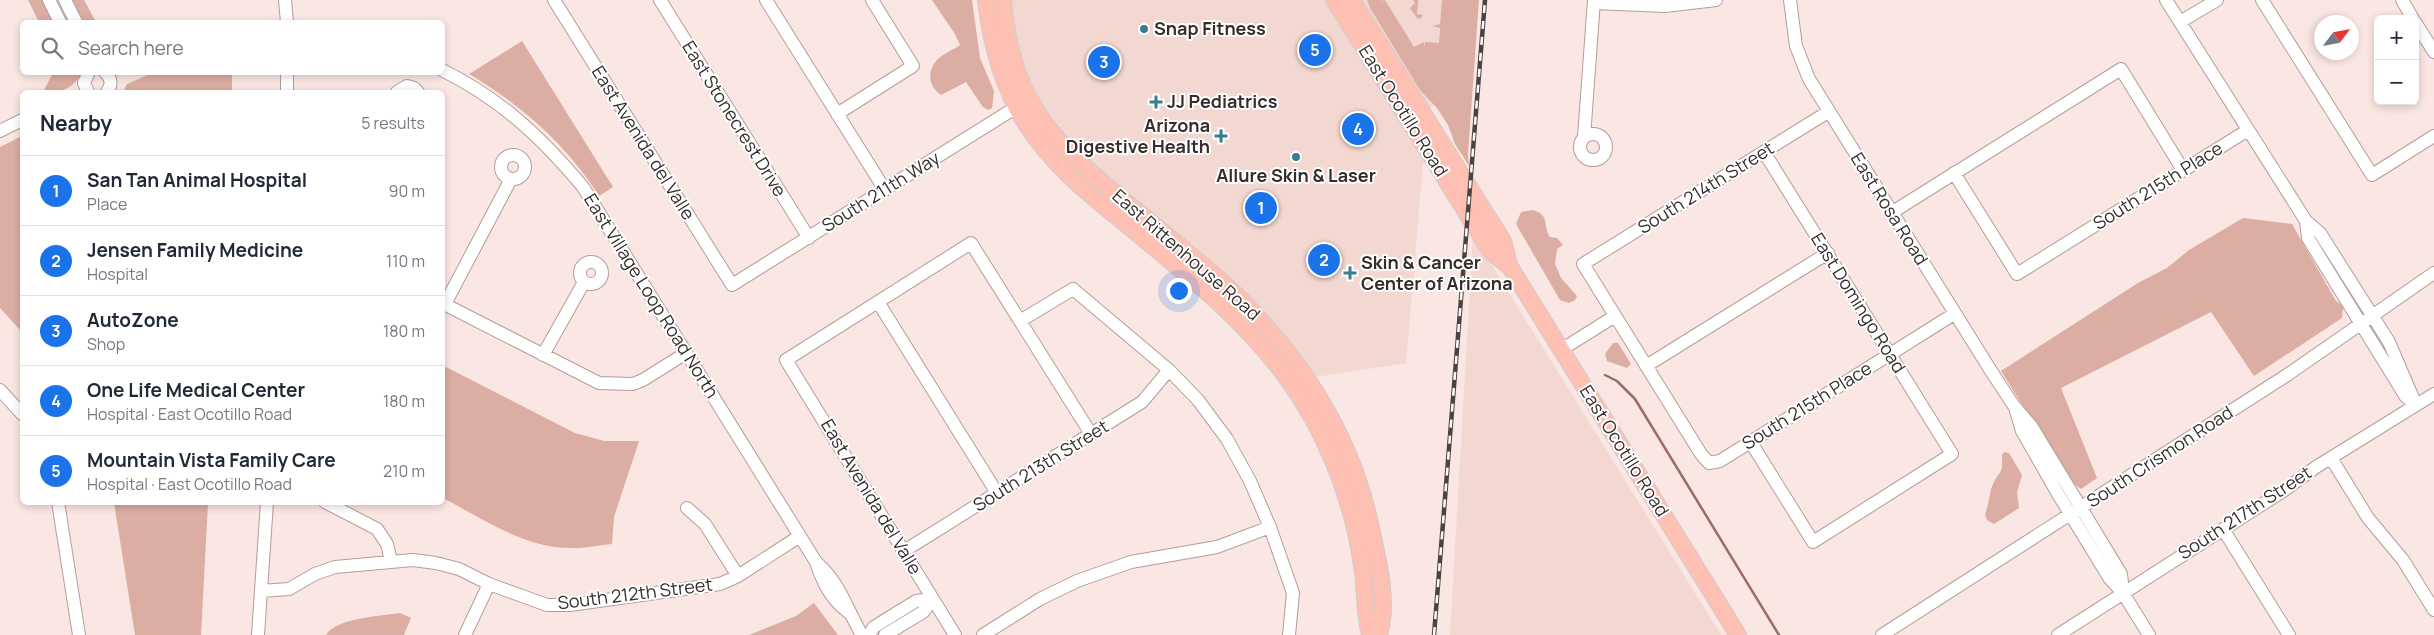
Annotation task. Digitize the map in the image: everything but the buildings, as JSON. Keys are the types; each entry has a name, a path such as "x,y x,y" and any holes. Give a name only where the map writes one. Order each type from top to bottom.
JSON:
{"main road":[{"name":"East Rittenhouse Road","path":"986,0 994,48 1006,84 1042,120 1069,153 1232,290 1262,321 1308,380 1333,422 1349,457 1368,512 1379,564 1383,622 1379,635"},
{"name":"East Rittenhouse Road","path":"1003,0 1006,32 1023,103 1035,136 1077,184 1244,325 1287,378 1323,440 1349,506 1362,565 1370,635"},
{"name":"East Ocotillo Road","path":"1334,0 1479,234 1492,253 1510,267"},
{"name":"East Ocotillo Road","path":"1352,0 1503,241 1510,267 1738,635"}],"street":[{"path":"49,0 59,20"},
{"path":"65,0 75,20"},
{"path":"285,0 287,20"},
{"name":"East Avenida del Valle","path":"554,0 732,285"},
{"name":"East Stonecrest Drive","path":"660,0 809,238"},
{"path":"766,0 885,190"},
{"path":"837,114 913,66 872,0"},
{"path":"1584,138 1594,1 1665,6 1712,0"},
{"name":"East Rosa Road","path":"1790,0 1792,28 1801,64 1828,112 1954,314 2014,406 2032,427 2076,512 2121,574 2123,593 2149,635"},
{"path":"2166,0 2306,221 2308,238 2367,320 2406,397 2416,405"},
{"path":"2180,22 2217,0"},
{"path":"2262,0 2372,176 2434,136"},
{"path":"2402,0 2411,15"},
{"path":"2419,28 2434,52"},
{"path":"1891,212 2121,69 2183,170"},
{"name":"East Village Loop Road North","path":"445,72 478,89 504,108 552,150 583,187 816,562 830,574 844,598 848,612 862,635"},
{"path":"108,90 111,85 111,75"},
{"path":"287,75 287,90"},
{"path":"400,90 406,86 416,90"},
{"name":"South 211th Way","path":"732,285 1023,103"},
{"name":"South 214th Street","path":"1615,316 1583,264 1828,112"},
{"path":"0,131 20,121"},
{"name":"South 215th Place","path":"1954,173 2017,274 2248,130"},
{"name":"East Domingo Road","path":"1750,441 1813,542 1952,454 1764,152"},
{"path":"445,302 511,179"},
{"path":"997,493 878,302 971,243 1091,434"},
{"path":"1561,350 1615,316 1646,366 1828,253"},
{"name":"South Crismon Road","path":"1882,635 2287,376 2434,274"},
{"path":"543,355 584,282"},
{"path":"1020,321 1073,289 1169,370 1198,400 1227,439 1250,481 1270,527 1293,593 1289,635"},
{"name":"East Avenida del Valle","path":"878,302 786,360 955,635"},
{"path":"445,305 599,383 622,385 643,380 686,353"},
{"name":"South 215th Place","path":"1646,366 1701,454 1709,463 1720,461 1954,314"},
{"name":"South 213th Street","path":"904,551 1142,402 1169,370"},
{"path":"0,390 20,412"},
{"name":"South 217th Street","path":"2058,635 2331,458 2434,394"},
{"path":"2331,458 2368,518 2403,560 2434,610"},
{"path":"58,505 78,635"},
{"path":"258,635 266,505"},
{"path":"331,505 377,529 387,544 391,561"},
{"path":"687,508 706,524 738,576"},
{"path":"982,635 1040,599 1078,581 1132,562 1217,547 1270,527"},
{"path":"2223,528 2289,635"},
{"name":"South 212th Street","path":"261,590 288,589 315,574 335,567 413,560 436,563 459,570 489,584 547,605 570,605 720,584 738,576 800,536"},
{"path":"465,635 489,584"},
{"path":"868,635 874,627 916,601 932,599"},
{"path":"885,635 923,612 932,599"}],"shaded area":[{"path":"28,0 45,0 55,20 38,20"},
{"path":"70,0 84,0 95,20 80,20"},
{"path":"932,0 972,0 980,58 994,91 992,108 988,110 983,107 966,82 941,95 932,85 930,77 936,61 960,45 955,34"},
{"path":"1010,0 1328,0 1424,152 1406,363 1315,377 1291,343 1267,317 1085,158 1057,127 1104,97 1056,127 1028,80 1014,34"},
{"path":"1362,0 1442,0 1434,105 1429,108"},
{"path":"1367,0 1384,0 1380,4 1385,0 1414,47 1424,42 1424,48 1425,42 1439,43 1440,28 1433,26 1440,24 1442,0 1479,0 1468,154 1469,166 1455,144 1448,125 1437,108 1420,90"},
{"path":"1413,0 1418,0 1417,14 1423,15 1420,19 1417,18 1410,8 1415,3"},
{"path":"522,41 613,187 599,196 572,160 541,127 524,112 469,74"},
{"path":"52,75 80,75 73,84 64,90 44,90"},
{"path":"148,75 232,75 232,90 124,90 127,84"},
{"path":"20,137 20,330 0,308 0,147"},
{"path":"1533,210 1539,212 1544,218 1550,237 1557,238 1563,245 1557,249 1555,264 1561,278 1577,296 1575,300 1569,303 1560,300 1516,224 1521,212"},
{"path":"2243,218 2292,224 2336,301 2343,306 2342,318 2254,376 2211,312 2061,388 2097,478 2081,489 2070,481 2001,371 2138,283 2167,268 2189,250"},
{"path":"1473,235 1721,635 1450,635"},
{"path":"1613,343 1618,343 1631,364 1627,368 1607,361 1605,354"},
{"path":"445,367 575,433 604,441 639,441 614,517 612,544 575,548 553,547 520,537 488,523 445,499"},
{"path":"2004,452 2009,453 2022,475 2017,492 2019,508 1994,524 1987,520 1985,514 1992,486 2002,469 2002,455"},
{"path":"114,505 208,505 201,635 135,635"},
{"path":"814,603 838,635 749,635 796,616"},
{"path":"400,613 411,618 404,635 326,635 331,629 349,621"}],"waterway":[{"path":"1605,375 1617,381 1635,399 1779,635"}],"railway":[{"path":"1434,635 1485,0"}],"place":[{"name":"Snap Fitness","path":"1144,29"},
{"name":"Mountain Vista Family Care","path":"1315,50"},
{"name":"AutoZone","path":"1104,62"},
{"name":"JJ Pediatrics","path":"1156,102"},
{"name":"One Life Medical Center","path":"1358,129"},
{"name":"Arizona Digestive Health","path":"1221,136"},
{"name":"Allure Skin & Laser","path":"1296,157"},
{"name":"San Tan Animal Hospital","path":"1261,208"},
{"name":"Jensen Family Medicine","path":"1324,260"},
{"name":"Skin & Cancer Center of Arizona","path":"1350,273"}]}
